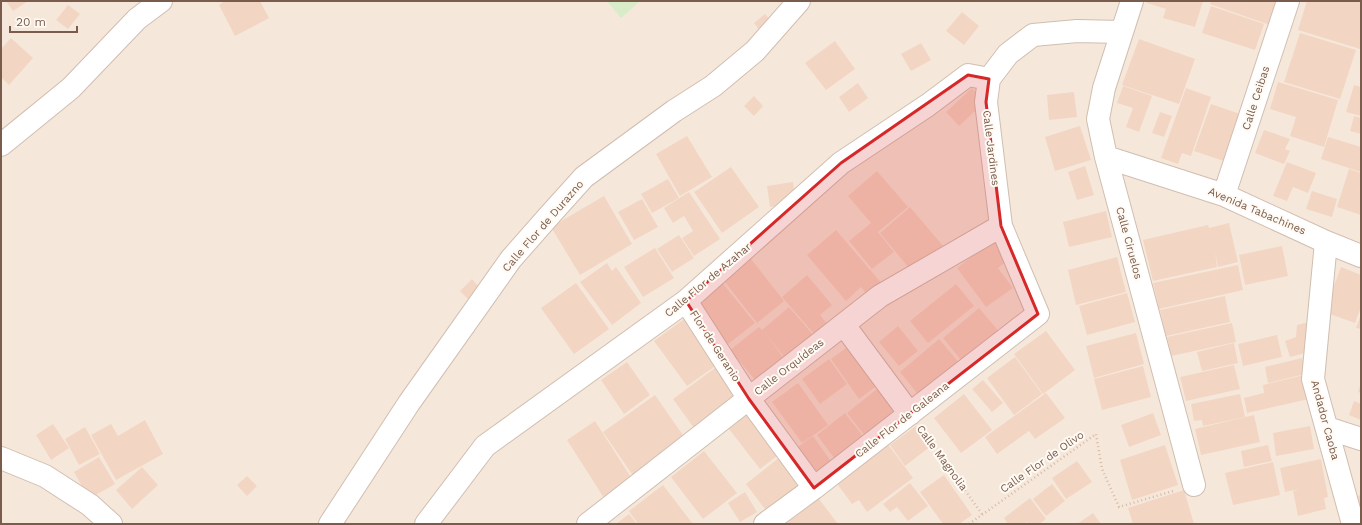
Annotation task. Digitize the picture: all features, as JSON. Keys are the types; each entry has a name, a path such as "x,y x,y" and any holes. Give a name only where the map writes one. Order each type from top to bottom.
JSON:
{"street":[{"path":"4,135 71,88 137,19 162,1"},
{"name":"Calle Flor de Durazno","path":"330,524 409,403 511,259 548,217 584,177 674,111 713,86 755,51 799,1"},
{"name":"Calle Ciruelos","path":"1132,1 1104,88 1098,119 1106,157 1194,485"},
{"name":"Calle Ceibas","path":"1224,195 1288,1"},
{"name":"Calle Jardines","path":"1038,314 1001,226 993,151 986,109 989,79 1008,54 1033,34 1077,31 1122,32"},
{"name":"Calle Flor de Azahar","path":"426,524 485,446 686,301 841,163 928,105 968,76 989,79"},
{"name":"Avenida Tabachines","path":"1106,157 1224,195 1326,242 1361,256"},
{"name":"Calle Orquídeas","path":"588,524 880,296 1001,226"},
{"name":"Andador Caoba","path":"1326,242 1313,378 1353,524"},
{"name":"Flor de Geranio","path":"686,301 749,399 814,488"},
{"name":"Calle Flor de Galeana","path":"765,524 814,488 1038,314"},
{"name":"Calle Magnolia","path":"844,325 910,414"},
{"path":"1327,428 1361,439"},
{"path":"1,458 45,476 90,505 111,524"}],"path":[{"name":"Calle Magnolia","path":"910,414 982,514"},
{"name":"Calle Flor de Olivo","path":"969,524 1096,434 1102,469 1119,507 1194,485"}],"highlighted area":[{"path":"968,75 989,79 986,102 1001,226 1038,314 814,488 749,399 686,301 841,163"}],"shaded area":[{"path":"1,1 1361,1 1361,524 1,524"}],"green space":[{"path":"607,1 640,1 621,18"}],"building":[{"path":"6,1 28,1 13,11"},
{"path":"225,1 260,1 269,18 235,36 219,5"},
{"path":"1147,1 1203,1 1195,27 1163,18 1166,9 1147,3"},
{"path":"1211,1 1282,1 1273,26 1210,4"},
{"path":"1307,1 1361,1 1360,49 1298,30"},
{"path":"68,5 80,14 68,29 56,20"},
{"path":"1211,6 1264,24 1255,50 1202,33"},
{"path":"962,12 979,26 964,45 946,31"},
{"path":"765,14 774,25 763,35 754,23"},
{"path":"1300,33 1356,50 1340,99 1284,82"},
{"path":"11,38 33,58 9,85 1,77 1,49"},
{"path":"1139,39 1195,59 1179,104 1122,85"},
{"path":"835,41 855,69 826,90 805,63"},
{"path":"921,43 931,60 911,71 901,54"},
{"path":"1278,82 1338,100 1324,147 1290,136 1296,117 1270,109"},
{"path":"858,83 868,98 849,112 839,97"},
{"path":"1354,85 1361,87 1361,116 1346,112"},
{"path":"1123,86 1152,96 1139,132 1126,127 1133,108 1117,103"},
{"path":"972,88 985,102 959,126 946,112"},
{"path":"1186,88 1211,97 1191,156 1182,153 1178,164 1161,158"},
{"path":"1074,92 1077,117 1049,120 1047,95"},
{"path":"754,96 763,106 754,116 744,106"},
{"path":"1211,104 1243,115 1227,162 1194,151"},
{"path":"1160,112 1172,116 1164,137 1152,133"},
{"path":"1354,116 1361,118 1361,134 1350,131"},
{"path":"1080,126 1091,160 1055,171 1045,137"},
{"path":"1264,130 1290,139 1285,149 1290,151 1284,164 1255,153"},
{"path":"687,136 712,177 680,196 656,154"},
{"path":"1328,137 1361,147 1361,172 1321,159"},
{"path":"1287,162 1316,173 1308,193 1293,187 1287,201 1273,196"},
{"path":"1085,166 1094,195 1077,200 1068,172"},
{"path":"731,167 759,207 722,233 694,192"},
{"path":"1349,169 1361,173 1361,215 1337,207"},
{"path":"877,171 908,207 878,232 894,252 872,269 849,241 871,223 848,196"},
{"path":"668,179 679,198 652,213 641,194"},
{"path":"793,182 796,203 770,207 767,186"},
{"path":"1312,191 1337,199 1332,217 1306,209"},
{"path":"689,192 720,239 694,256 682,238 693,231 684,216 673,223 664,208"},
{"path":"604,196 632,244 580,275 551,227"},
{"path":"642,199 658,227 634,240 618,212"},
{"path":"910,207 944,247 913,273 880,233"},
{"path":"1106,211 1112,237 1069,247 1063,222"},
{"path":"1229,223 1238,262 1218,267 1215,252 1217,267 1153,281 1143,240 1208,225 1209,228"},
{"path":"836,230 884,286 870,298 861,287 846,301 807,255"},
{"path":"679,235 694,258 672,272 657,249"},
{"path":"994,239 1009,259 998,268 1013,288 986,307 957,268"},
{"path":"1282,246 1288,276 1245,285 1239,255"},
{"path":"655,248 674,278 643,297 624,267"},
{"path":"748,255 784,301 757,323 721,277"},
{"path":"1117,257 1126,292 1076,305 1068,270"},
{"path":"607,263 612,271 616,267 641,303 612,325 580,282"},
{"path":"1238,265 1243,290 1159,309 1153,283"},
{"path":"1341,267 1361,275 1361,307 1355,323 1324,312"},
{"path":"807,275 832,305 820,315 828,325 815,335 782,297"},
{"path":"472,279 479,287 468,299 460,291"},
{"path":"720,280 755,323 723,348 689,304"},
{"path":"576,283 609,329 574,354 541,308"},
{"path":"956,284 974,306 928,343 910,321"},
{"path":"1127,293 1135,322 1087,335 1079,306"},
{"path":"1225,296 1230,322 1166,336 1160,310"},
{"path":"789,307 814,336 786,359 764,332 783,357 755,380 730,350 759,327 762,330"},
{"path":"979,308 1002,335 965,365 943,338"},
{"path":"1361,315 1361,329 1356,328"},
{"path":"687,317 721,362 687,386 654,341"},
{"path":"1309,322 1305,353 1290,357 1285,341 1296,337 1297,325"},
{"path":"1232,323 1236,342 1171,356 1167,337"},
{"path":"898,326 918,351 899,366 879,342"},
{"path":"1046,331 1075,370 1043,394 1014,354"},
{"path":"1136,333 1144,364 1094,378 1086,346"},
{"path":"1277,335 1282,357 1243,366 1238,344"},
{"path":"939,339 961,365 921,398 900,372"},
{"path":"1234,343 1238,363 1202,371 1197,352"},
{"path":"850,345 878,385 859,399 831,359"},
{"path":"1015,357 1042,394 1014,415 987,378"},
{"path":"1302,358 1305,374 1268,383 1265,367"},
{"path":"829,359 847,384 820,404 802,379"},
{"path":"627,362 650,395 624,414 601,380"},
{"path":"719,365 741,394 694,428 673,399"},
{"path":"1234,365 1240,389 1186,401 1180,377"},
{"path":"1143,366 1151,397 1102,410 1094,379"},
{"path":"1304,375 1309,399 1247,413 1244,398 1264,393 1263,385"},
{"path":"983,380 1003,403 992,412 972,389"},
{"path":"798,383 828,425 802,443 772,402"},
{"path":"1361,383 1361,393 1358,392"},
{"path":"883,384 904,411 868,440 847,413"},
{"path":"1046,393 1065,418 1035,439 1029,431 997,454 985,437"},
{"path":"964,394 992,430 961,453 934,418"},
{"path":"1240,394 1245,417 1203,426 1202,420 1194,421 1191,404"},
{"path":"655,395 687,441 634,477 603,432"},
{"path":"1354,401 1361,404 1361,420 1349,415"},
{"path":"753,410 785,450 760,469 729,429"},
{"path":"845,413 866,440 837,462 817,435"},
{"path":"1153,413 1161,435 1129,447 1121,425"},
{"path":"1254,415 1260,442 1201,455 1195,429"},
{"path":"145,420 163,454 116,480 91,435 111,424 118,436"},
{"path":"595,421 632,479 604,498 567,440"},
{"path":"53,424 69,448 51,460 36,435"},
{"path":"916,426 931,446 905,466 890,445"},
{"path":"1310,426 1314,449 1276,456 1273,433"},
{"path":"85,427 100,454 79,465 65,439"},
{"path":"813,436 835,467 820,478 798,447"},
{"path":"887,443 913,478 867,512 859,500 852,504 835,481"},
{"path":"1165,445 1178,485 1132,500 1120,460"},
{"path":"1268,445 1272,461 1244,467 1241,451"},
{"path":"704,451 737,493 703,519 671,477"},
{"path":"785,453 807,482 768,513 746,484"},
{"path":"99,457 115,484 89,499 74,472"},
{"path":"1321,459 1328,497 1324,498 1326,509 1298,516 1293,491 1299,489 1285,492 1280,468"},
{"path":"1077,461 1092,482 1066,499 1052,478"},
{"path":"1273,462 1280,495 1233,505 1225,473"},
{"path":"142,467 158,485 132,509 116,490"},
{"path":"944,475 972,515 959,524 943,524 920,492"},
{"path":"247,476 257,486 247,496 237,485"},
{"path":"910,483 928,506 908,521 897,507 890,512 883,504"},
{"path":"1052,484 1065,501 1046,516 1033,499"},
{"path":"663,485 693,524 638,524 629,511"},
{"path":"1184,490 1194,524 1133,524 1128,508"},
{"path":"745,492 757,512 740,522 728,503"},
{"path":"1361,495 1361,524 1353,497"},
{"path":"1030,498 1046,519 1039,524 1029,524 1027,522 1024,524 1008,524 1004,518"},
{"path":"819,499 838,524 790,524 788,522"},
{"path":"1093,513 1101,524 1077,524"},
{"path":"629,514 637,524 616,524"}]}
